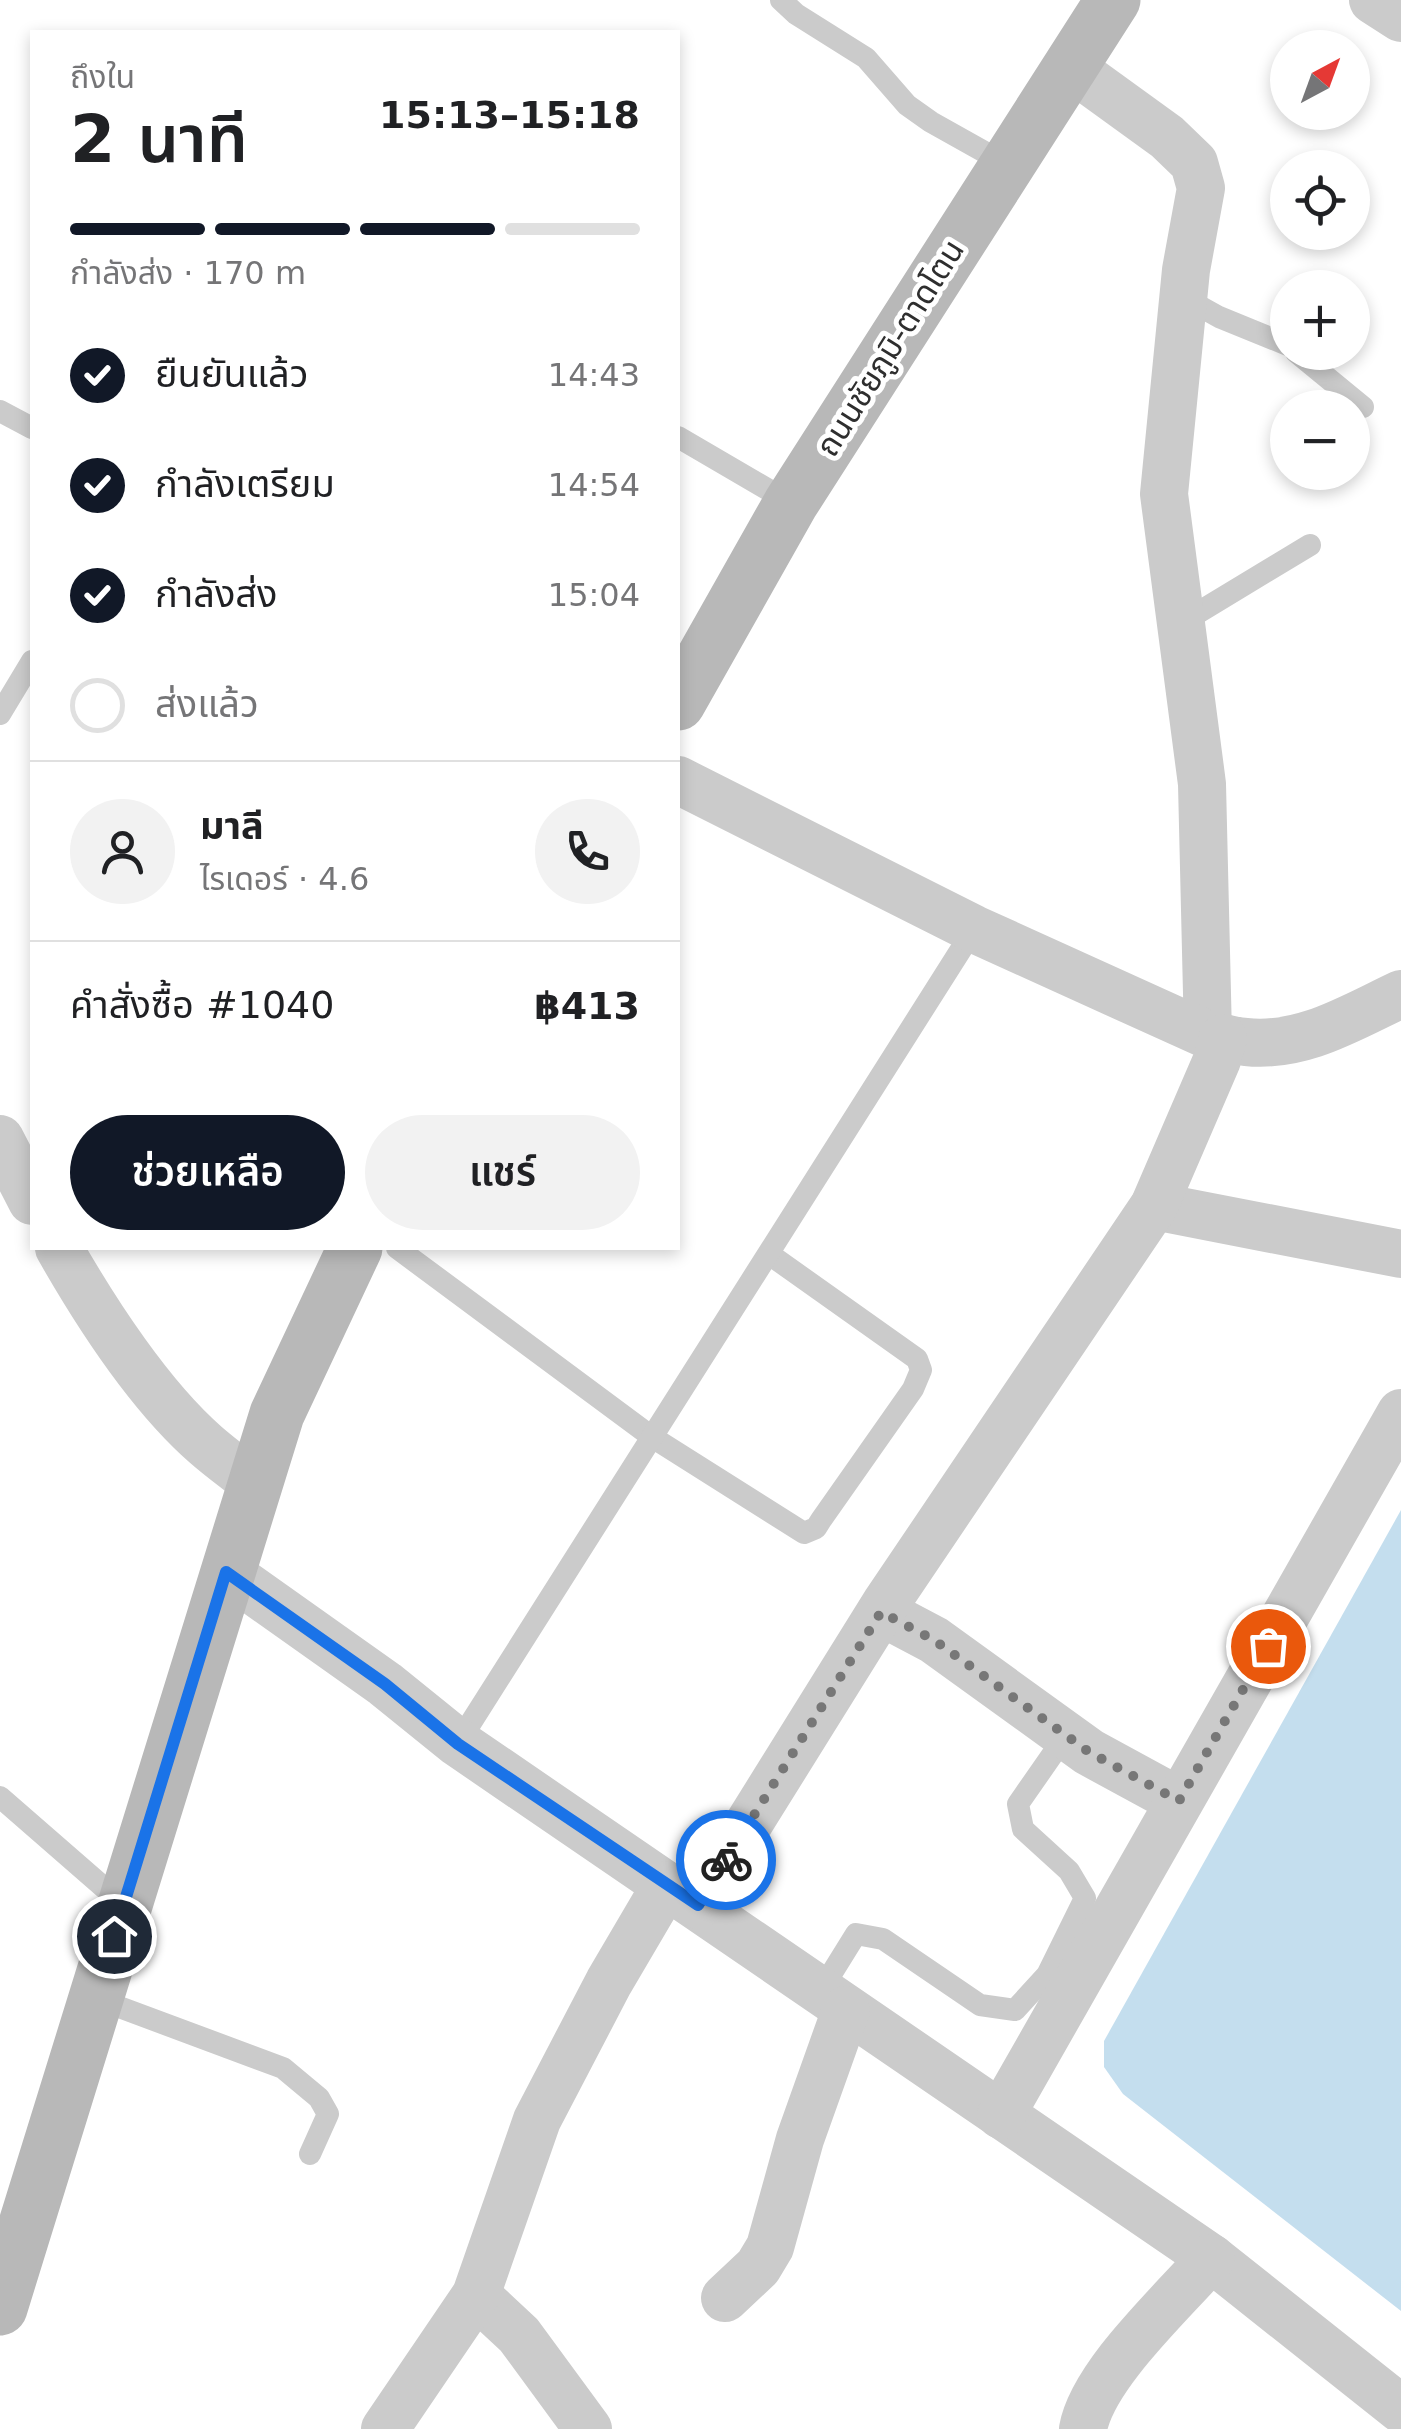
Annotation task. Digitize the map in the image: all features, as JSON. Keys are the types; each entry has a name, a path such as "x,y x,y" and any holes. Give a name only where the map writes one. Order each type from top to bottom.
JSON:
{"main road":[{"name":"ถนนชัยภูมิ-ตาดโตน","path":"680,699 791,504 1113,0"},
{"path":"0,2308 277,1414 354,1250"}],"street":[{"path":"1373,0 1401,18"},
{"path":"386,2429 476,2295 537,2120 609,1982 682,1895 881,1612 1154,1206 1217,1060 1202,784 1164,494 1183,297 1201,188 1194,163 1167,138 1069,66"},
{"path":"680,781 974,930 1215,1036 1248,1043 1294,1040 1327,1030 1401,994"},
{"path":"0,1138 30,1197"},
{"path":"1154,1206 1401,1254"},
{"path":"60,1250 84,1292 164,1402 205,1444 255,1484"},
{"path":"1001,2115 1401,1412"},
{"path":"226,1572 385,1684 458,1744 1212,2258 1401,2410"},
{"path":"881,1612 934,1640 1089,1752 1179,1801"},
{"path":"725,2298 758,2267 770,2247 833,2001"},
{"path":"1083,2429 1086,2415 1115,2366 1212,2258"},
{"path":"476,2295 519,2334 588,2429"}],"lane":[{"path":"780,0 866,58 908,104 932,122 1006,164"},
{"path":"1183,297 1218,318 1270,338"},
{"path":"1318,370 1342,390"},
{"path":"0,410 30,427"},
{"path":"680,438 791,504"},
{"path":"1181,624 1310,545"},
{"path":"0,714 30,664"},
{"path":"458,1744 974,930"},
{"path":"400,1250 652,1437 804,1533 816,1528 913,1389 921,1370 917,1360 769,1254"},
{"path":"833,2001 856,1934 883,1939 980,2005 1015,2010 1047,1975 1086,1898 1069,1871 1023,1829 1018,1804 1066,1735"},
{"path":"0,1797 124,1904"},
{"path":"95,1998 284,2068 320,2098 328,2114 310,2154"}],"water":[{"path":"1401,1510 1401,2311 1123,2094 1104,2067 1104,2041"}],"way so far":[{"path":"726,1860 881,1612 934,1640 1089,1752 1179,1801 1268,1646"}],"route":[{"path":"114,1936 226,1572 385,1684 458,1744 698,1905 726,1860"}]}
